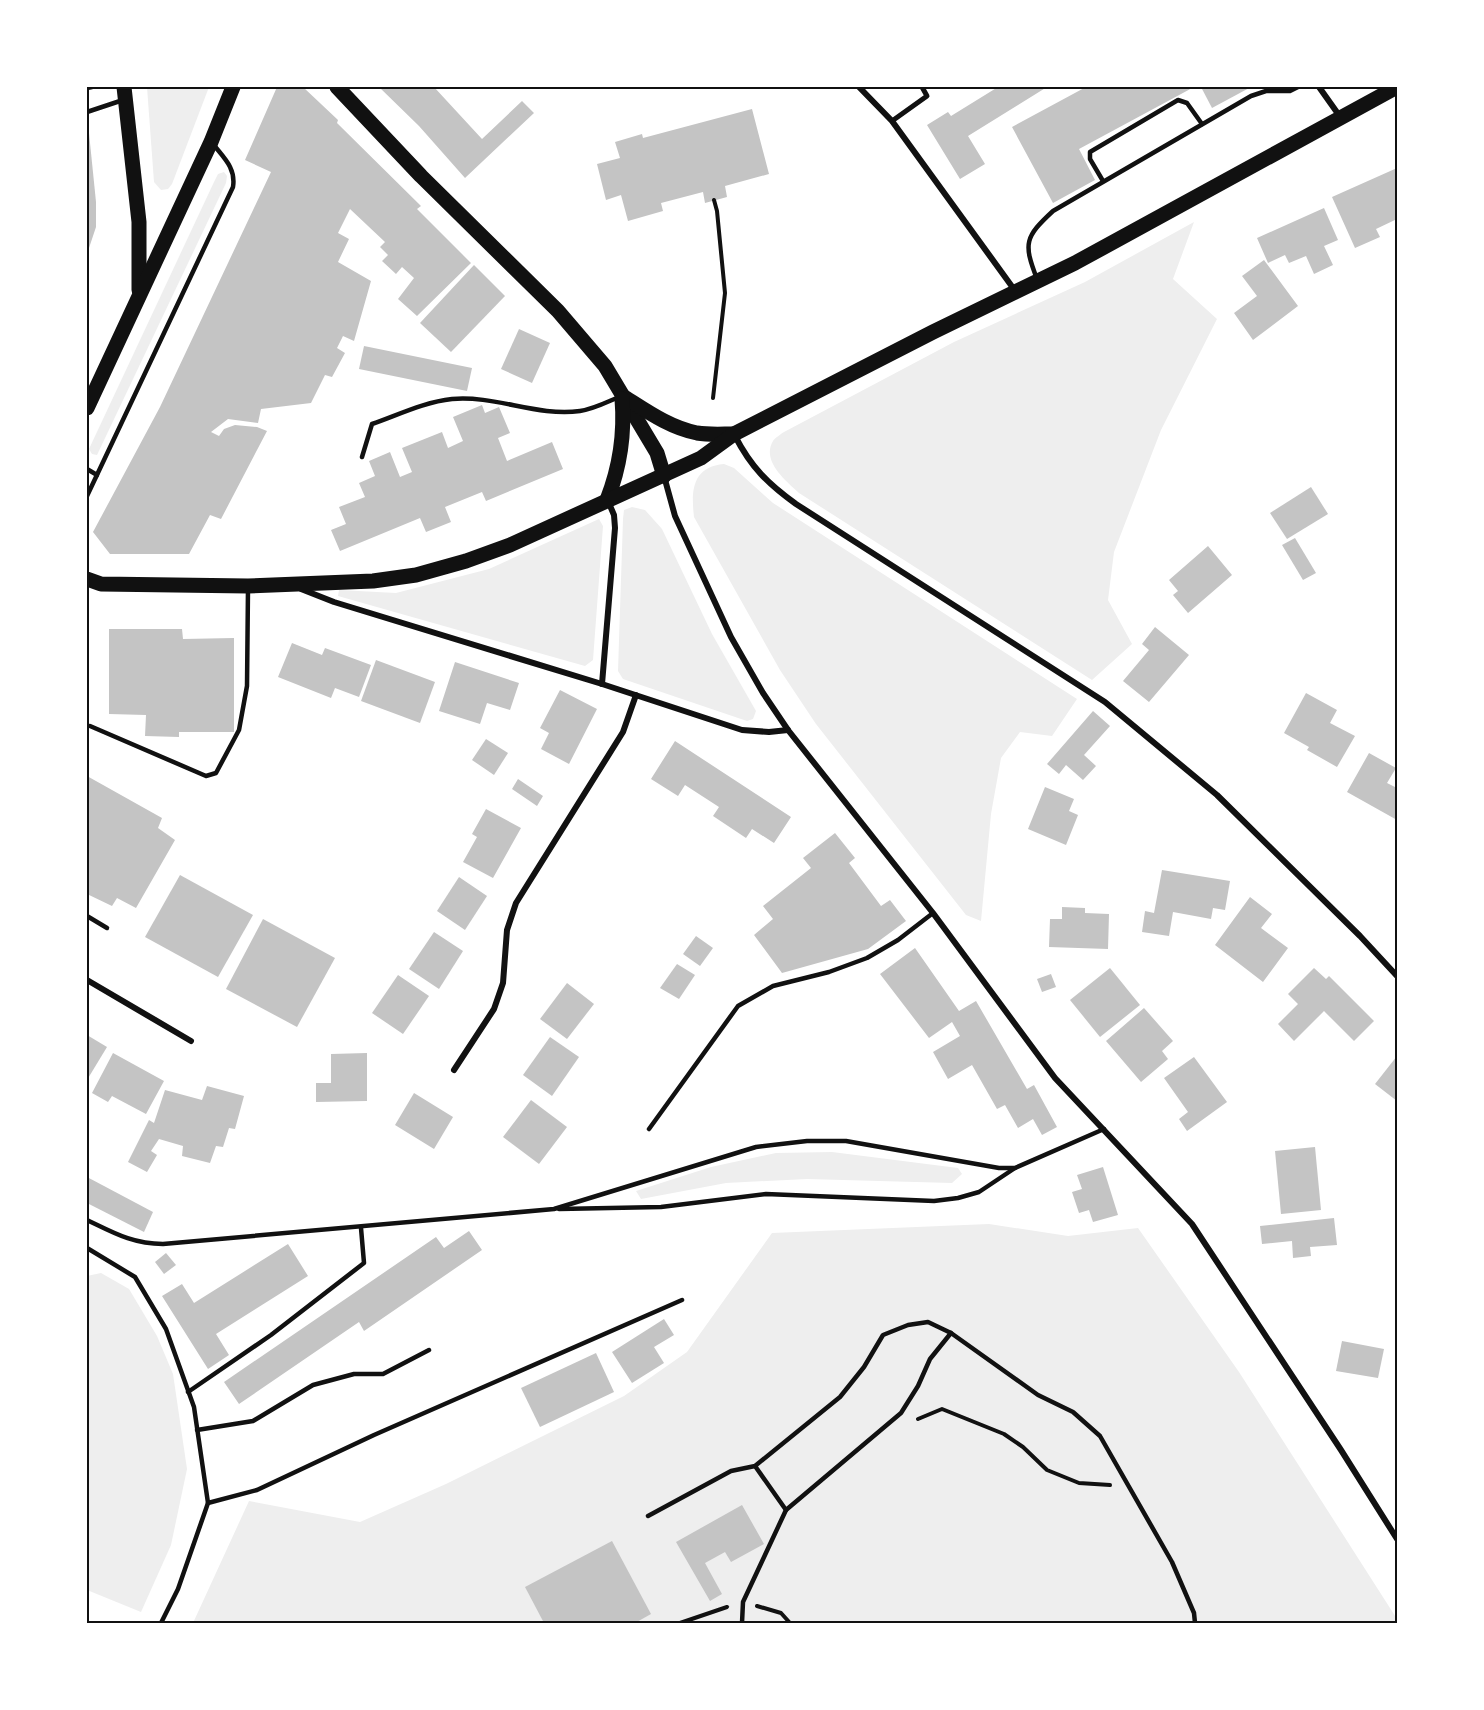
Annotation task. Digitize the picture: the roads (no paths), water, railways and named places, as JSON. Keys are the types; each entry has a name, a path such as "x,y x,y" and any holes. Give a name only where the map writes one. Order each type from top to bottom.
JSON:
{"main road":[{"path":"87,408 211,142 232,87"},
{"path":"337,87 421,176 558,311 605,366 657,453 664,476"},
{"path":"92,583 248,586 373,581 416,575 466,561 510,545 701,458 735,434 1038,282 1397,87"},
{"path":"125,93 139,222 139,297"},
{"path":"622,396 664,422 697,433 735,434"},
{"path":"607,500 623,443 622,396"}],"street":[{"path":"859,87 892,121 1016,292"},
{"path":"892,121 927,96 922,87"},
{"path":"1319,87 1341,118"},
{"path":"735,434 758,472 788,498 1105,702 1217,795 1360,936 1397,976"},
{"path":"664,476 675,516 731,637 763,693 788,729 933,913 1055,1078 1192,1224 1397,1539"},
{"path":"602,684 615,528 614,514 607,500"},
{"path":"291,585 334,602 602,684 742,730 770,732 788,729"},
{"path":"454,1070 494,1010 503,983 507,930 516,903 624,732 636,695"},
{"path":"87,980 190,1041"}],"lane":[{"path":"87,88 92,87"},
{"path":"1038,282 1027,244 1034,228 1053,211 1251,96 1266,91 1290,91 1298,87"},
{"path":"87,112 125,93"},
{"path":"1103,182 1090,159 1090,152 1178,100 1186,103 1202,124"},
{"path":"87,496 233,187 232,167 211,142"},
{"path":"362,457 372,424 434,402 453,399 497,402 554,412 581,411 622,396"},
{"path":"87,469 97,475"},
{"path":"90,726 206,776 216,773 239,730 247,686 248,586"},
{"path":"649,1129 738,1006 773,986 829,972 867,958 898,940 933,913"},
{"path":"87,916 108,928"},
{"path":"87,1220 125,1238 144,1244 163,1245 554,1209 661,1207 766,1194 934,1201 979,1192 1015,1168 1104,1129"},
{"path":"554,1209 756,1147 807,1141 846,1141 999,1168 1015,1168"},
{"path":"188,1392 271,1335 364,1263 361,1228"},
{"path":"87,1248 135,1277 166,1329 194,1407 208,1503 178,1589 161,1623"},
{"path":"208,1503 257,1490 385,1430 682,1300"},
{"path":"648,1516 731,1471 756,1466 840,1397 864,1367 883,1335 908,1325 928,1322 951,1333 1038,1395 1073,1412 1100,1436 1172,1562 1194,1613 1194,1623"},
{"path":"742,1623 743,1602 786,1510 901,1413 918,1386 930,1359 951,1333"},
{"path":"197,1430 253,1421 313,1385 354,1374 383,1374 429,1350"},
{"path":"756,1466 786,1510"}]}
